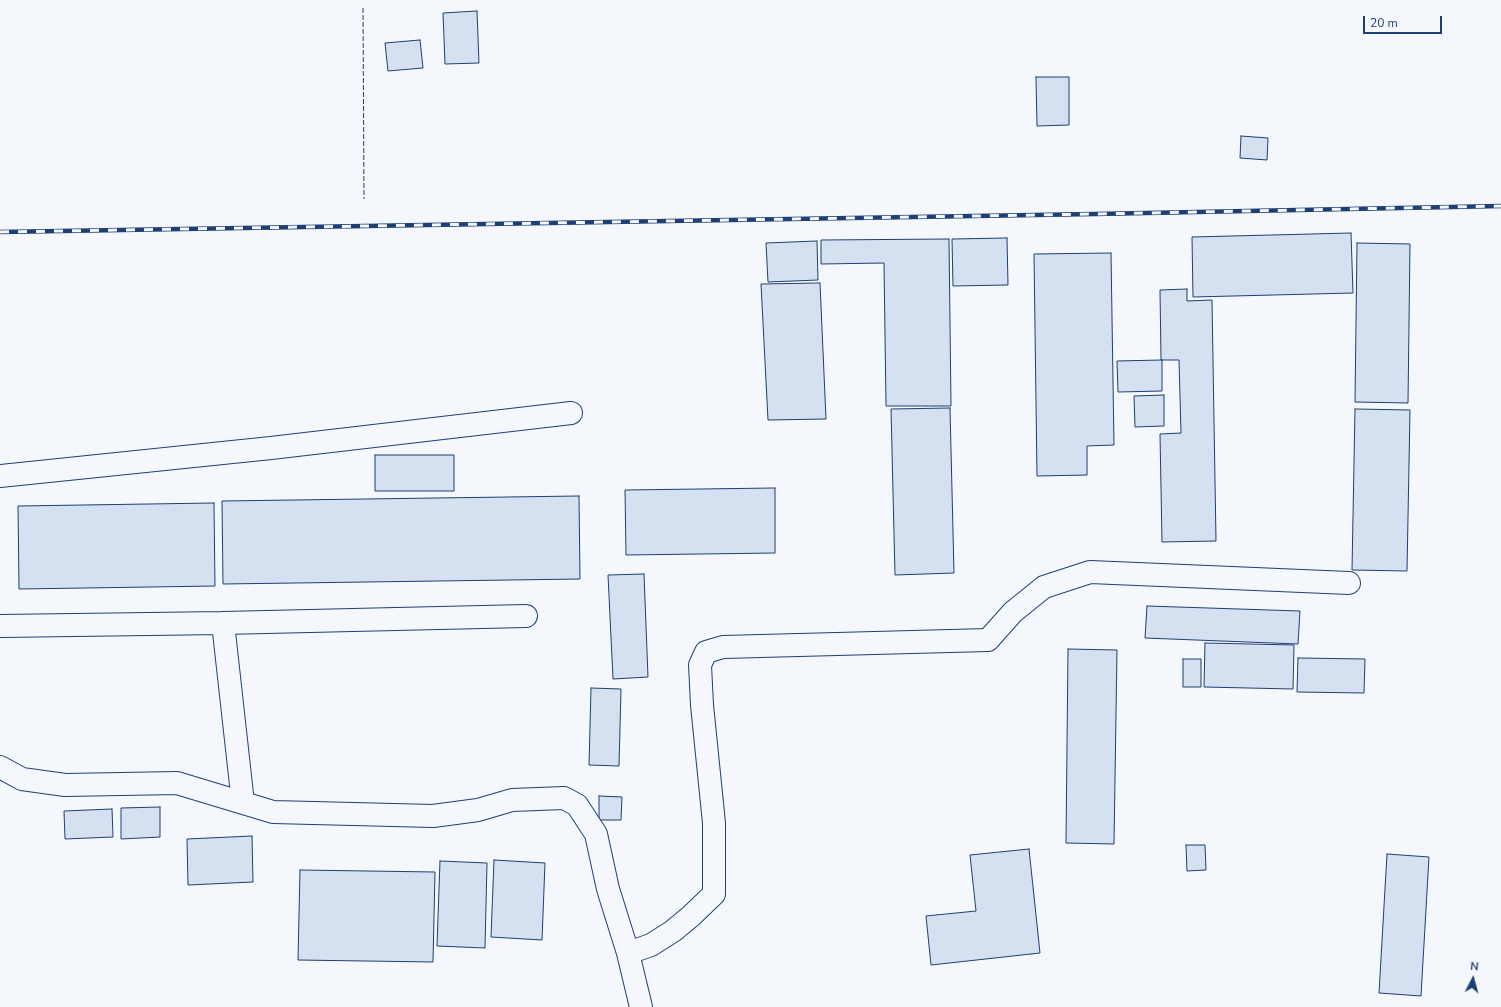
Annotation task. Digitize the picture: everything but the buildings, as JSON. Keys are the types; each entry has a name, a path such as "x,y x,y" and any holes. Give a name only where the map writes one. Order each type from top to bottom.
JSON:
{"street":[{"path":"0,476 271,448 571,413"},
{"path":"628,953 651,945 673,931 692,916 714,894 714,823 702,705 700,665 706,652 723,647 756,648 988,640 1013,612 1044,587 1090,572 1349,584"},
{"path":"0,626 223,623 526,616"},
{"path":"223,623 243,803"},
{"path":"2,771 22,779 65,785 177,783 273,812 433,816 478,810 512,800 564,798 577,805 596,834 608,889 628,953 641,1007"}],"railway":[{"path":"0,232 1501,206"}],"fence":[{"path":"363,8 364,199"}]}
